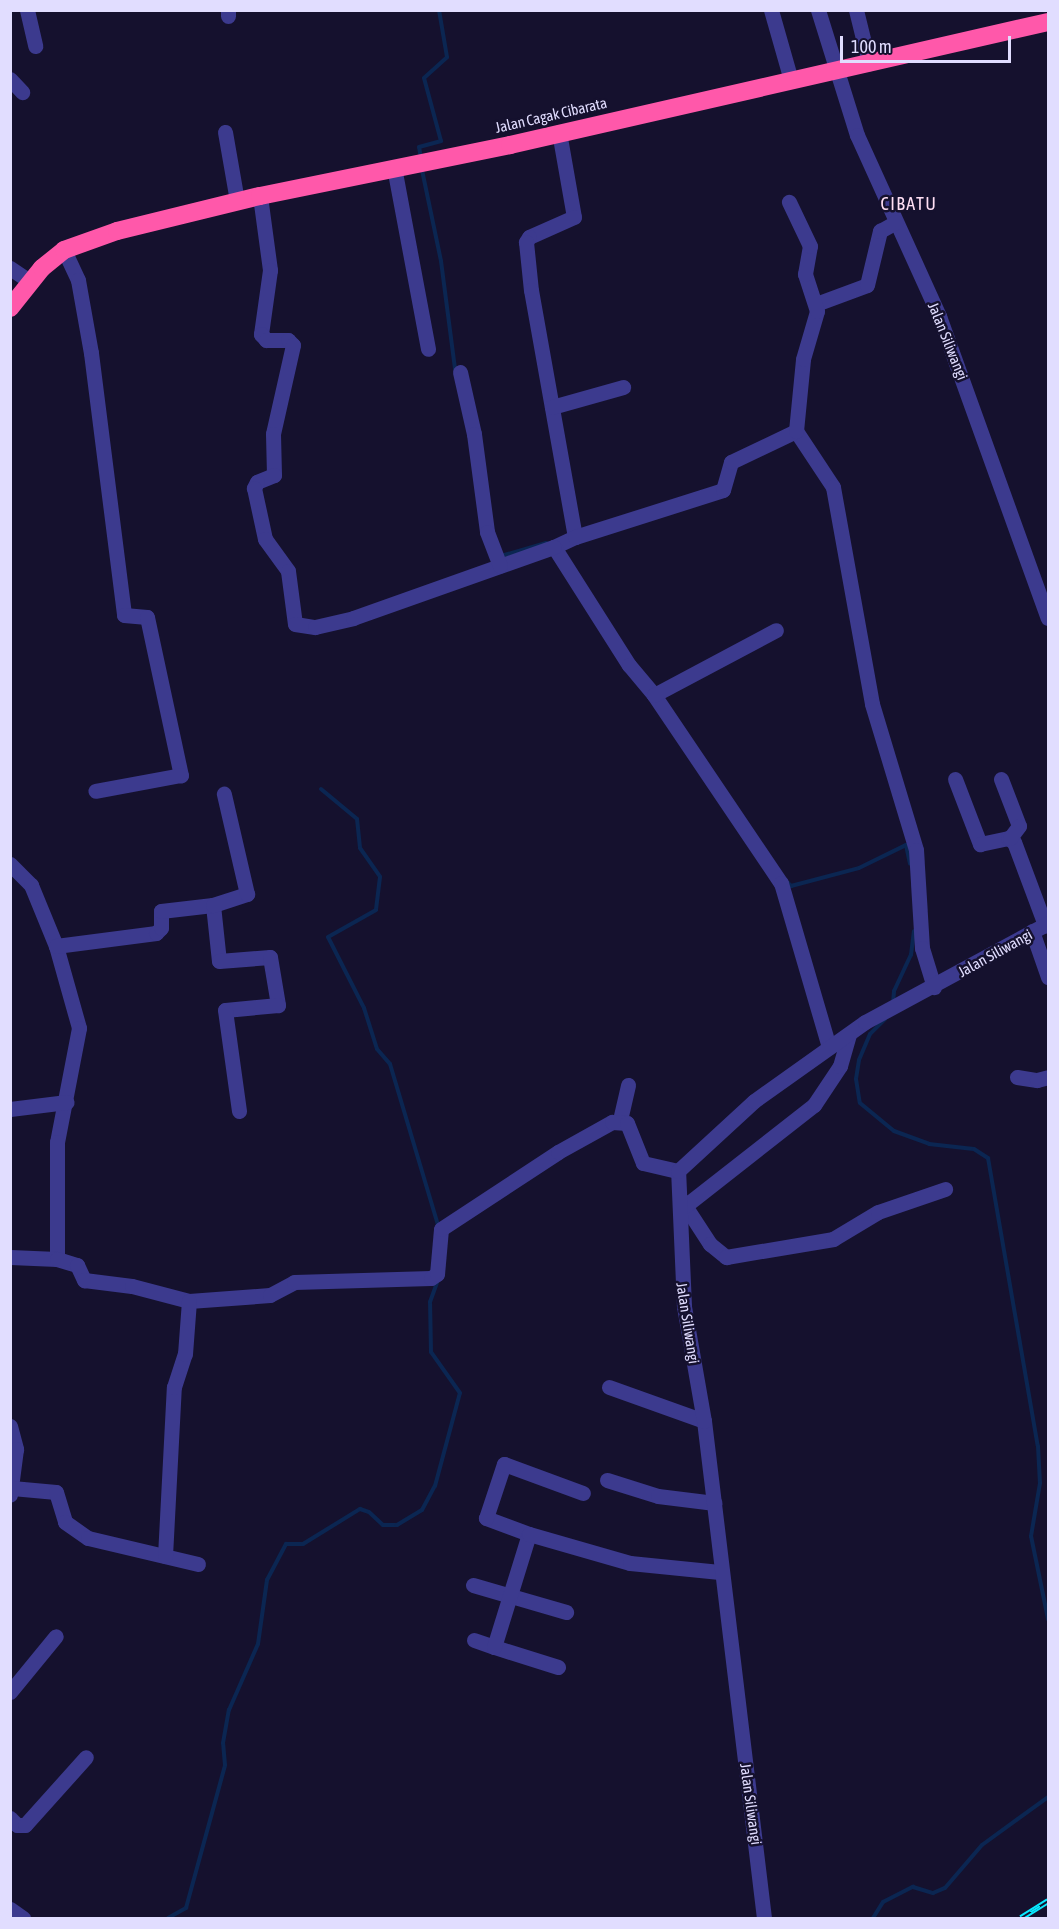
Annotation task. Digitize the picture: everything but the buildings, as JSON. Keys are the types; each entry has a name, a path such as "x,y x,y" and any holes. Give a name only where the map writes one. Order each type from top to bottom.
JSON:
{"highway":[{"name":"Jalan Cagak Cibarata","path":"64,250 117,231 237,201 559,132 1048,22"},
{"path":"10,308 31,282 64,250"}],"street":[{"path":"27,10 35,46"},
{"path":"771,10 791,80"},
{"name":"Jalan Siliwangi","path":"818,10 857,135 970,398 1045,599 1048,618"},
{"path":"856,10 869,63"},
{"path":"10,79 22,92"},
{"path":"225,132 237,201"},
{"path":"559,132 574,217 526,240 575,537"},
{"path":"394,167 428,349"},
{"path":"260,196 270,270 261,334 266,340 288,340 293,345 273,434 274,475 256,482 254,488 265,539 291,580 295,624 315,627 353,618 554,547 575,537 723,490 731,462 796,431"},
{"path":"789,202 810,246 804,274 816,304 816,325 802,359 796,431 833,487 872,704 916,850 922,948 934,987"},
{"path":"816,304 867,285 880,231 896,222"},
{"path":"64,250 78,280 91,353 124,615 147,617 181,775 95,791"},
{"path":"10,268 31,282"},
{"path":"460,372 474,434 487,532 500,566"},
{"path":"552,407 623,387"},
{"path":"554,547 629,665 654,695 781,883 829,1047"},
{"path":"654,695 776,630"},
{"path":"955,779 980,844 1010,838 1019,825 1001,778"},
{"path":"56,946 156,933 161,928 161,911 213,905 246,895 249,890 224,794"},
{"path":"1010,838 1042,927 1048,977"},
{"path":"10,864 31,885 56,946 79,1028 67,1101 57,1142 57,1259"},
{"path":"213,905 219,961 270,957 278,1005 225,1010 239,1111"},
{"name":"Jalan Siliwangi","path":"764,1918 761,1870 720,1572 715,1503 704,1421 684,1306 682,1202 678,1171 754,1101 829,1047 1042,927"},
{"path":"849,1034 840,1066 814,1105 682,1202 710,1244 726,1257 833,1239 878,1212 945,1189"},
{"path":"1017,1077 1037,1080 1048,1077"},
{"path":"620,1120 628,1085"},
{"path":"10,1109 67,1101"},
{"path":"11,1257 57,1259 77,1265 84,1280 132,1286 189,1301 270,1295 294,1282 432,1277 438,1265 441,1229 579,1139 620,1120 627,1123 642,1162 678,1171"},
{"path":"165,1556 174,1387 185,1354 189,1301"},
{"path":"609,1387 704,1421"},
{"path":"10,1426 16,1449 11,1492 56,1492 64,1522 88,1538 198,1564"},
{"path":"583,1493 504,1464 486,1518 529,1534 630,1563 720,1572"},
{"path":"607,1480 658,1496 715,1503"},
{"path":"494,1647 529,1534"},
{"path":"473,1585 566,1612"},
{"path":"10,1692 56,1636"},
{"path":"474,1640 558,1667"},
{"path":"10,1818 21,1827 25,1825 86,1757"},
{"path":"10,1909 23,1918"}],"waterway":[{"path":"421,159 419,147 441,141 424,78 447,57 439,10"},
{"path":"422,170 441,261 455,369"},
{"path":"501,556 546,543"},
{"path":"321,789 357,819 360,848 380,877 376,910 328,937 364,1008 377,1049 390,1064 438,1225"},
{"path":"787,882 791,886 859,868 906,845 910,864"},
{"path":"893,1003 894,991 911,955 914,931"},
{"path":"885,1019 870,1034 859,1060 856,1079 860,1103 894,1131 929,1144 974,1149 988,1158 1038,1446 1040,1483 1031,1536 1048,1619"},
{"path":"168,1918 186,1908 225,1765 223,1743 229,1710 258,1644 267,1580 286,1544 303,1544 360,1509 369,1512 383,1525 397,1525 422,1510 435,1486 460,1393 431,1352 430,1302 438,1280"},
{"path":"873,1918 883,1902 913,1887 933,1893 945,1888 982,1845 1048,1797"}],"railway":[{"path":"1021,1918 1048,1901"}],"district":[{"name":"CIBATU","path":"909,204"}]}
